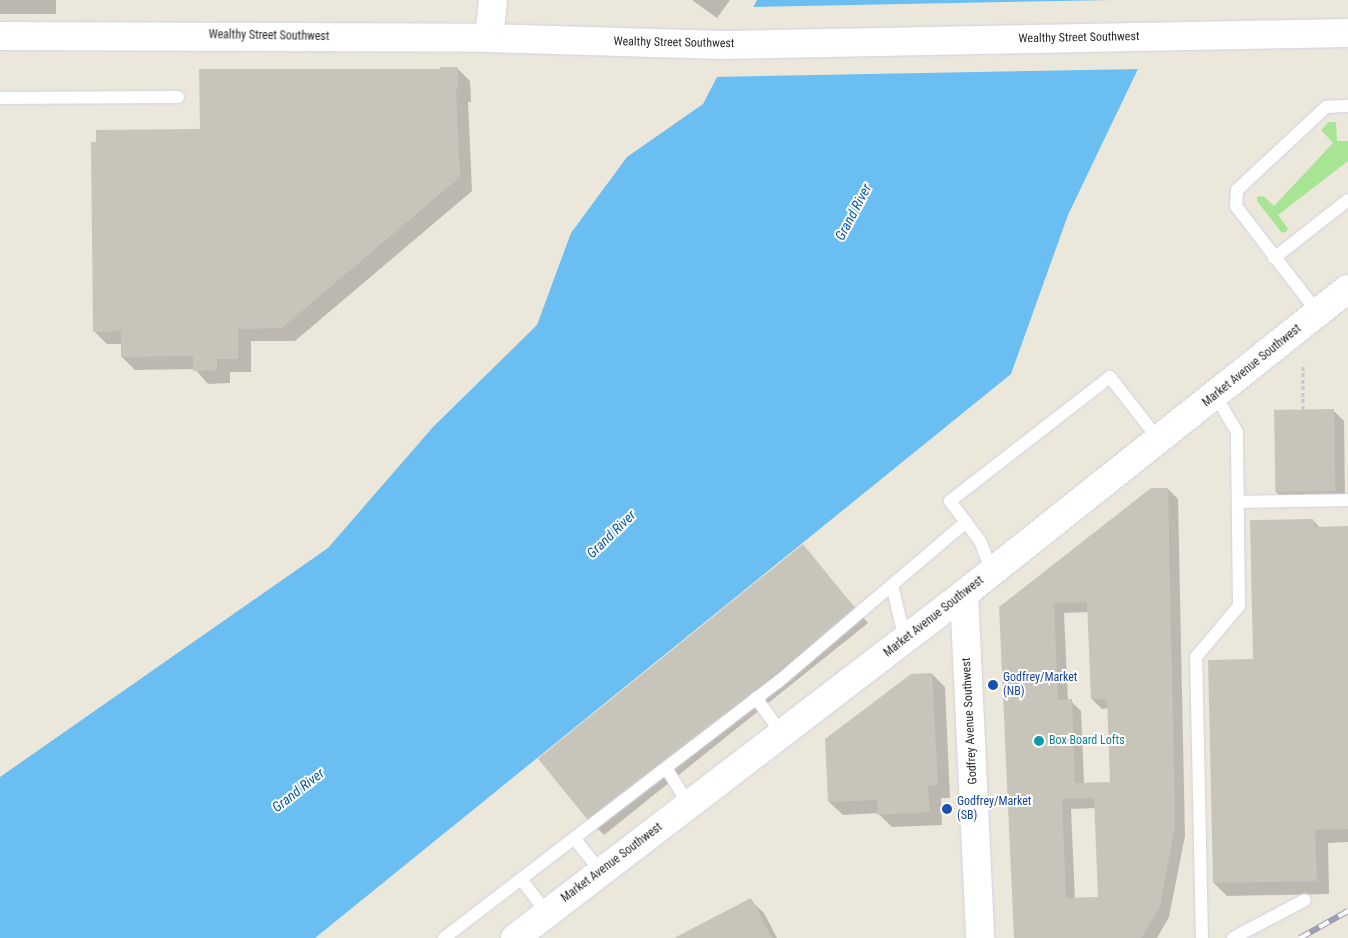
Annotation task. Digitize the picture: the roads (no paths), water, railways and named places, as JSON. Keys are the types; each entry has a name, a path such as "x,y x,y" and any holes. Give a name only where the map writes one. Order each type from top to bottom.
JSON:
{"main road":[{"path":"489,38 493,0"},
{"name":"Wealthy Street Southwest","path":"0,36 489,38 723,45 1348,33"},
{"name":"Market Avenue Southwest","path":"515,938 905,640 1348,289"},
{"name":"Godfrey Avenue Southwest","path":"964,594 980,938"}],"lane":[{"path":"0,98 178,97"},
{"path":"1318,313 1236,206 1237,190 1326,107 1348,106"},
{"path":"1274,258 1348,200"},
{"path":"992,572 980,541 950,501 1110,377 1159,440"},
{"path":"1202,938 1196,657 1239,606 1237,432 1216,395"},
{"path":"1238,502 1348,500"},
{"path":"444,938 756,698 966,522"},
{"path":"892,585 905,640"},
{"path":"756,698 782,734"},
{"path":"666,768 689,805"},
{"path":"574,838 600,872"},
{"path":"521,879 547,913"},
{"path":"1233,938 1305,900"}],"water":[{"name":"Grand River","path":"757,0 1171,0 1068,215 1011,374 315,938 0,938 0,777 328,548 433,427 537,325 571,233 627,157 703,104"}],"railway":[{"path":"1300,938 1348,911"}],"place":[{"name":"Godfrey/Market (NB)","path":"993,685"},
{"name":"Box Board Lofts","path":"1039,741"},
{"name":"Godfrey/Market (SB)","path":"947,809"}]}
